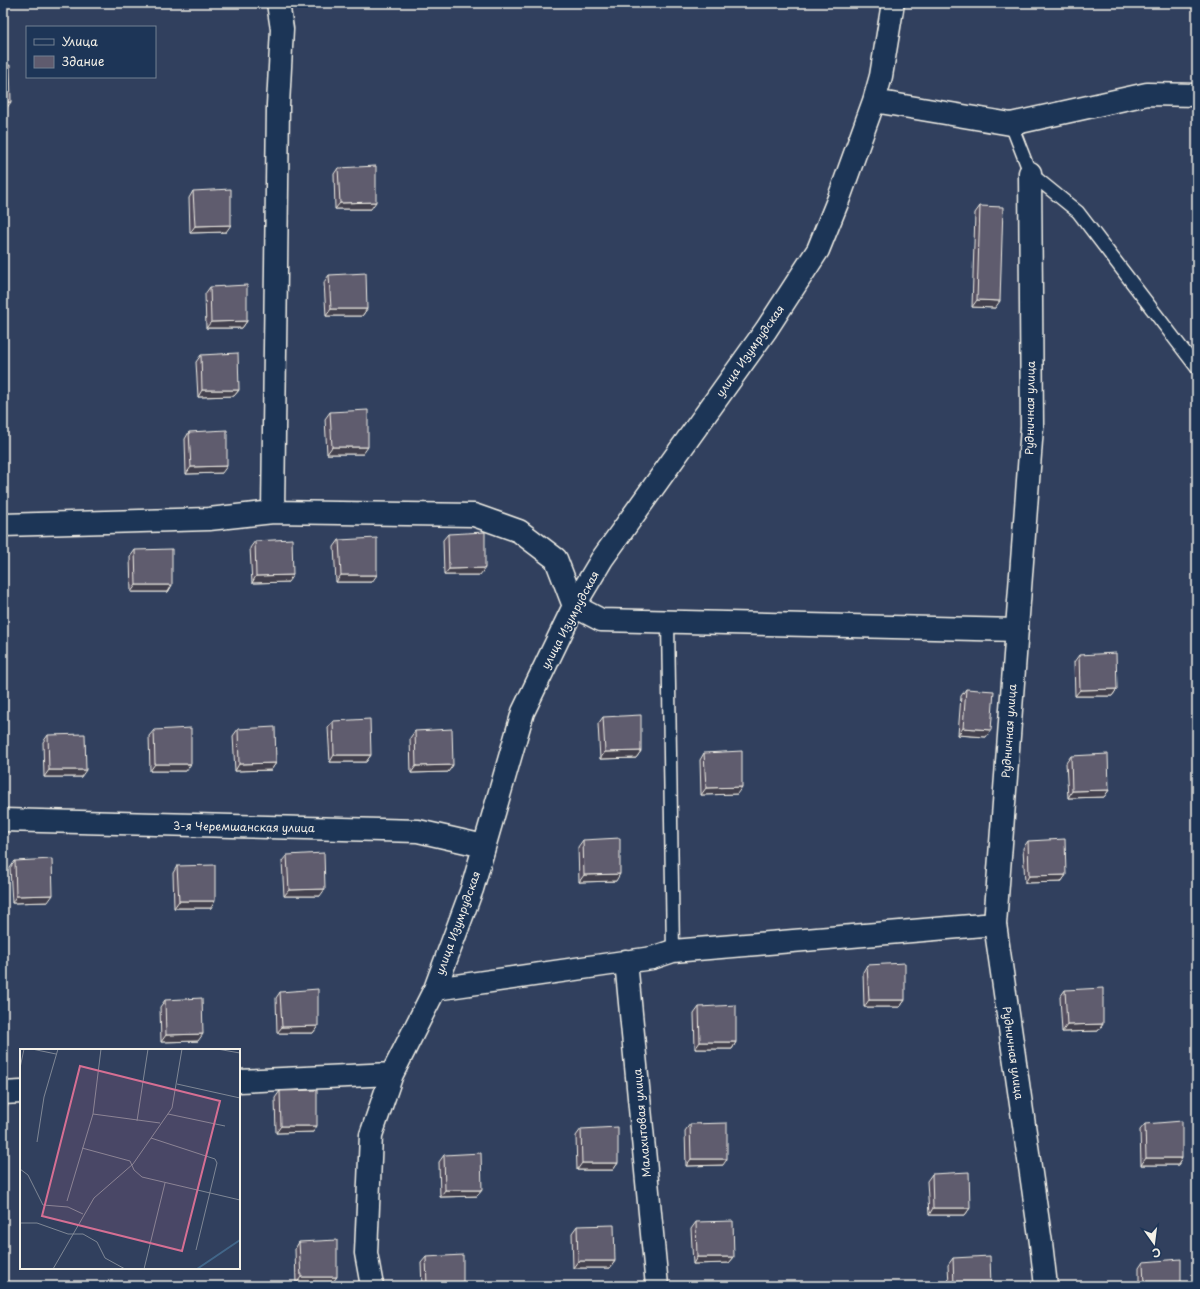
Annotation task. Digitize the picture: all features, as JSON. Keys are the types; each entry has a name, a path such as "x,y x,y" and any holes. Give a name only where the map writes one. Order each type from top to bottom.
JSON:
{"street":[{"path":"273,512 278,105 282,29 278,3"},
{"name":"улица Изумрудская","path":"372,1286 366,1253 370,1135 392,1074 435,988 472,889 523,712 574,606 602,559 766,330 818,250 839,198 874,101 881,76 893,3"},
{"path":"874,101 1011,124 1147,94 1197,95"},
{"name":"Рудничная улица","path":"1030,173 1032,427 995,924 1046,1286"},
{"path":"3,525 209,518 273,512 474,514 519,531 556,559 574,606 601,620 1017,630"},
{"name":"3-я Черемшанская улица","path":"3,820 418,831 484,846"},
{"path":"435,988 480,983 626,960 652,958 673,951 995,924"},
{"name":"Малахитовая улица","path":"626,960 657,1286"},
{"path":"240,1081 392,1074"},
{"path":"3,1093 20,1092"}],"lane":[{"path":"1011,124 1030,173 1078,212 1197,368"},
{"path":"668,622 673,951"}],"building":[{"path":"10,65 11,102 3,102 3,66"},
{"path":"376,166 376,202 340,203 338,168"},
{"path":"231,189 231,225 195,226 193,191"},
{"path":"980,206 1003,207 1000,301 977,300"},
{"path":"366,273 367,309 331,309 329,275"},
{"path":"247,285 247,321 211,322 210,287"},
{"path":"238,353 239,390 202,390 201,355"},
{"path":"368,410 368,447 332,447 330,412"},
{"path":"227,430 227,466 191,467 189,432"},
{"path":"485,532 485,568 449,569 448,534"},
{"path":"377,538 377,575 341,575 339,540"},
{"path":"292,539 293,575 256,576 255,541"},
{"path":"172,549 172,585 136,585 135,550"},
{"path":"1116,653 1117,689 1080,690 1079,655"},
{"path":"966,689 994,691 991,730 963,728"},
{"path":"641,715 641,751 605,752 603,717"},
{"path":"370,719 371,755 334,755 333,721"},
{"path":"275,727 276,763 239,764 238,729"},
{"path":"191,728 191,764 155,764 154,730"},
{"path":"452,729 453,765 416,766 415,731"},
{"path":"85,734 86,770 49,770 48,735"},
{"path":"742,751 742,787 706,788 704,753"},
{"path":"1108,754 1109,790 1072,791 1071,756"},
{"path":"620,838 620,874 584,875 583,840"},
{"path":"1065,839 1066,875 1029,876 1028,841"},
{"path":"324,853 325,889 289,890 287,855"},
{"path":"52,859 53,895 16,896 15,861"},
{"path":"215,865 215,901 179,901 177,866"},
{"path":"905,963 905,1000 869,1000 867,965"},
{"path":"1103,988 1103,1024 1067,1025 1065,990"},
{"path":"318,989 318,1026 282,1027 280,992"},
{"path":"202,998 203,1034 166,1035 165,1000"},
{"path":"736,1005 736,1042 700,1042 699,1007"},
{"path":"317,1090 317,1126 281,1126 280,1091"},
{"path":"1182,1121 1182,1158 1146,1158 1145,1124"},
{"path":"727,1123 727,1159 691,1159 690,1124"},
{"path":"618,1127 618,1163 582,1163 581,1129"},
{"path":"481,1153 482,1190 445,1190 444,1155"},
{"path":"969,1172 970,1208 933,1208 932,1174"},
{"path":"733,1221 734,1257 697,1257 696,1222"},
{"path":"614,1225 615,1261 578,1261 577,1226"},
{"path":"337,1240 337,1277 301,1277 299,1242"},
{"path":"463,1255 463,1286 427,1286 426,1257"},
{"path":"990,1256 991,1286 954,1286 953,1258"},
{"path":"1181,1259 1181,1286 1144,1286 1143,1262"}]}
